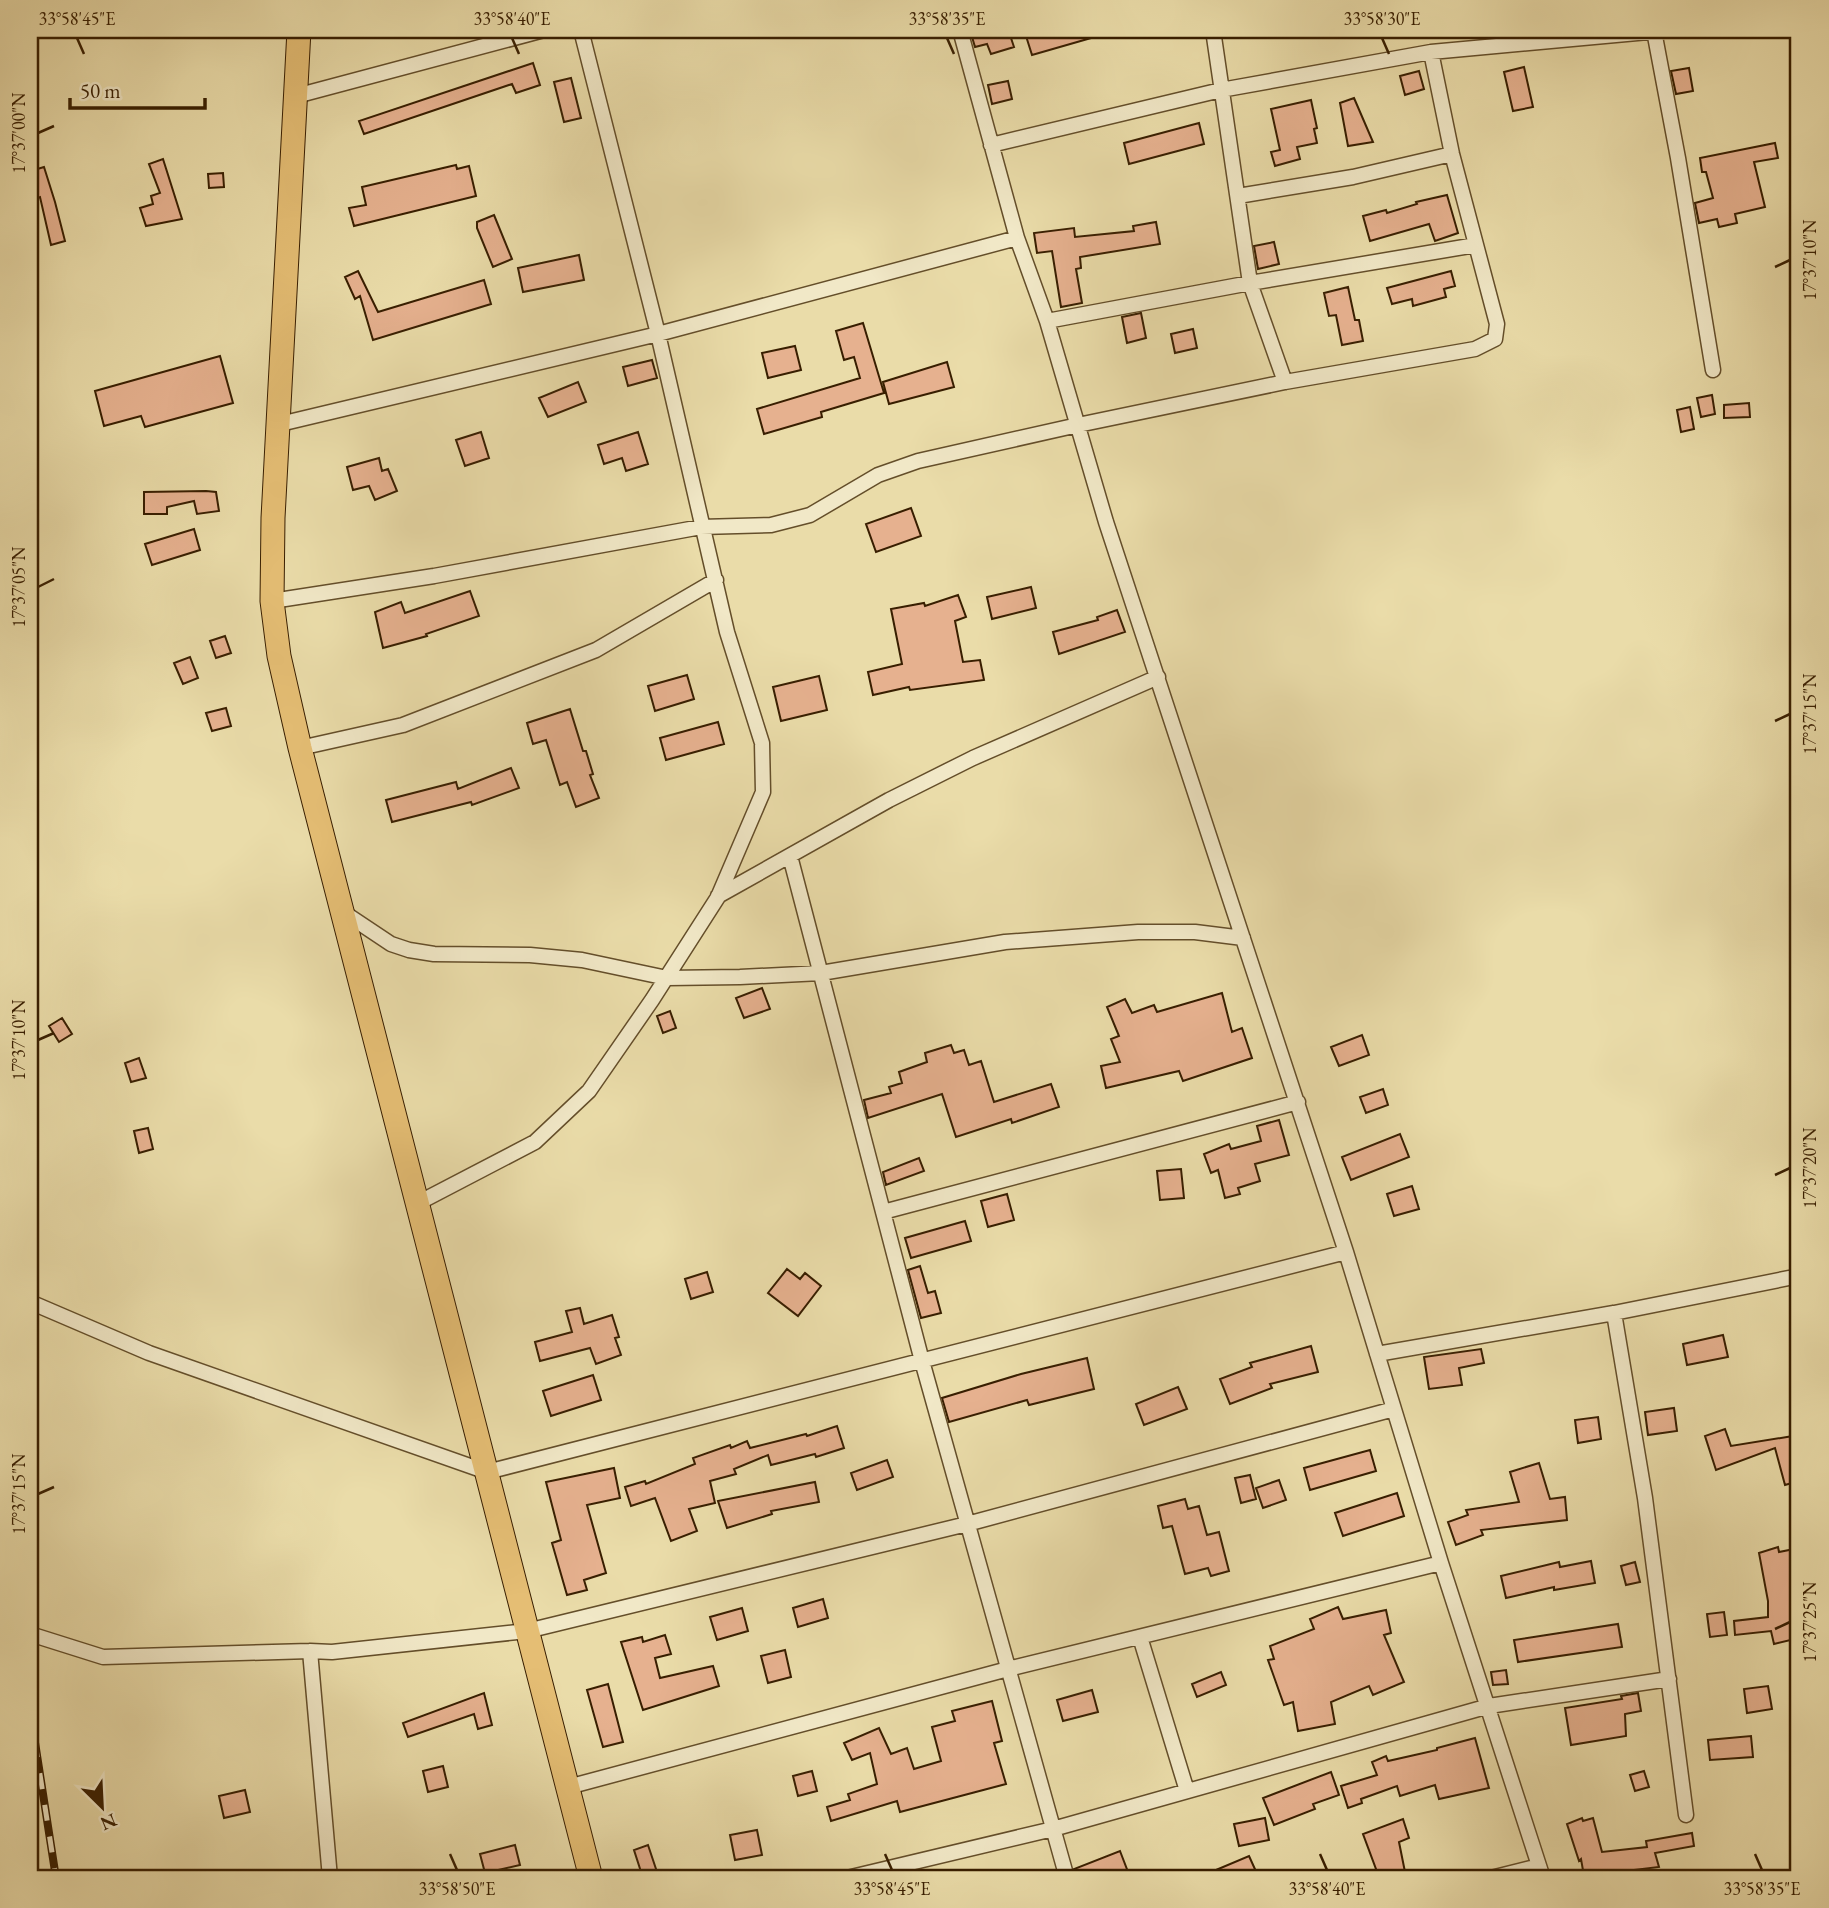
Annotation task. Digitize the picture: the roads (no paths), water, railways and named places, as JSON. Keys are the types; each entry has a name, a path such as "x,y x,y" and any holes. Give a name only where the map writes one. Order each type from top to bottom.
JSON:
{"main road":[{"path":"299,30 273,519 272,601 279,656 300,748 592,1878"}],"street":[{"path":"296,96 544,30"},
{"path":"418,1203 535,1142 589,1091 667,978 718,897 763,792 762,743 727,632 657,334 581,30"},
{"path":"960,30 1017,239 1047,321 1106,522 1346,1252 1441,1563 1541,1872 1491,1878"},
{"path":"1213,30 1250,283 1285,382"},
{"path":"991,145 1221,90 1431,52 1535,36 1670,30"},
{"path":"1654,31 1713,370"},
{"path":"272,601 435,576 701,527 771,525 810,515 878,475 918,461 1285,382 1475,349 1495,339 1497,324 1452,154 1431,52"},
{"path":"1238,196 1353,177 1452,154"},
{"path":"280,424 657,334 1017,239"},
{"path":"1047,321 1476,245"},
{"path":"300,748 402,725 596,650 716,580"},
{"path":"718,897 889,800 973,758 1158,677"},
{"path":"790,856 922,1361 1067,1878"},
{"path":"343,912 391,944 409,950 434,954 530,955 582,960 667,978 821,974 1005,942 1150,932 1195,932 1243,938"},
{"path":"883,1212 1297,1102"},
{"path":"30,1302 149,1353 486,1472 1346,1252"},
{"path":"1377,1354 1614,1313 1799,1276"},
{"path":"1614,1313 1646,1498 1686,1815"},
{"path":"30,1634 103,1657 332,1652 527,1631 967,1524 1394,1409"},
{"path":"568,1787 1008,1670 1441,1563"},
{"path":"1140,1637 1187,1791"},
{"path":"310,1651 330,1878"},
{"path":"848,1878 1053,1829 1489,1706 1669,1679"}],"railway":[{"path":"30,1710 56,1878"}]}
